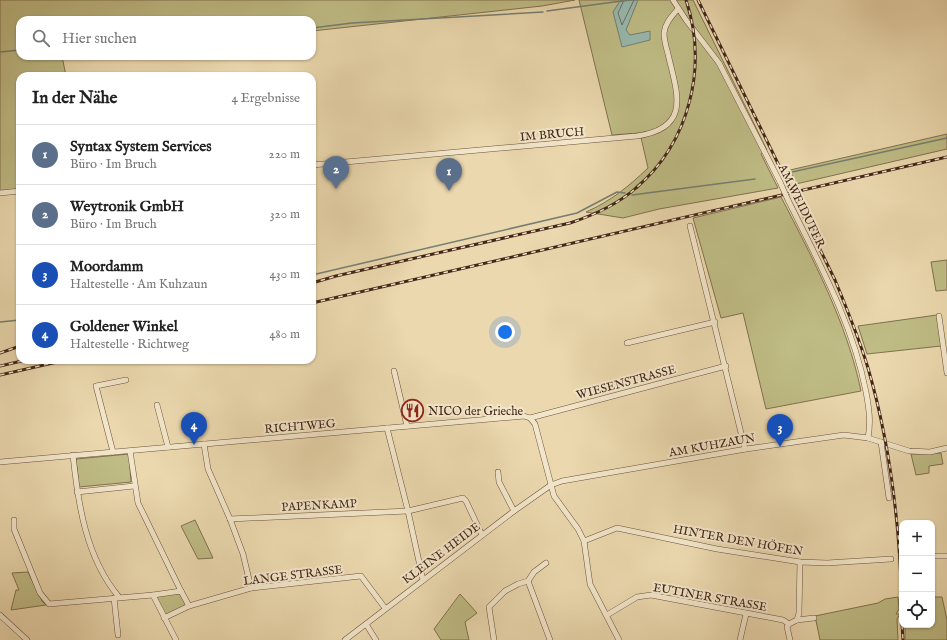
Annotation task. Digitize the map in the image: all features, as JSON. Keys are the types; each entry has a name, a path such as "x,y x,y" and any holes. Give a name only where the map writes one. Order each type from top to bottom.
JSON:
{"street":[{"name":"AM WEIDUFER","path":"673,0 678,9 719,63 780,182 826,279 852,340 863,379 871,426 868,438"},
{"name":"IM BRUCH","path":"316,165 638,136 660,131 671,120 677,108 678,94 664,32 668,20 678,9"},
{"path":"0,193 16,191"},
{"path":"690,226 726,366 745,449"},
{"path":"938,316 947,373"},
{"path":"627,343 715,322"},
{"name":"WIESENSTRASSE","path":"530,418 726,366"},
{"path":"394,371 407,426"},
{"path":"113,452 96,386 126,380"},
{"path":"157,405 168,447"},
{"name":"RICHTWEG","path":"0,462 524,416 530,418"},
{"path":"530,418 535,424 554,496 578,529 584,541 590,584 619,640"},
{"path":"387,428 408,511 422,580"},
{"name":"AM KUHZAUN","path":"551,485 745,449 844,435 868,438 909,451 930,452 947,448"},
{"path":"881,442 889,498"},
{"path":"204,444 208,469 230,519 242,554 251,588"},
{"path":"130,451 134,486 138,503 189,606"},
{"path":"73,456 77,492 84,528 100,566 117,597 118,635"},
{"path":"498,472 499,482 514,511"},
{"name":"KLEINE HEIDE","path":"345,640 422,580 551,485"},
{"path":"77,492 134,486"},
{"name":"PAPENKAMP","path":"230,519 408,511 463,498 466,501 482,535"},
{"path":"14,520 14,529 40,593 49,604 153,595 181,591"},
{"name":"HINTER DEN HÖFEN","path":"584,541 617,528 717,549 800,562 827,563 891,559"},
{"path":"935,556 947,556"},
{"path":"797,620 799,612 800,562"},
{"path":"494,640 489,607 505,591 518,584 528,581 534,572 546,563"},
{"name":"LANGE STRASSE","path":"164,618 189,606 251,588 361,576 385,608"},
{"path":"528,581 550,640"},
{"path":"153,595 176,640"},
{"name":"EUTINER STRASSE","path":"607,616 638,597 651,595 783,620 789,624"},
{"path":"740,640 746,614"},
{"path":"1,617 27,640"},
{"path":"790,640 787,627 789,624 797,620 814,618"},
{"path":"366,624 376,640"}],"shaded area":[{"path":"0,0 575,0 542,6 316,31 316,16 16,16 16,60 63,60 65,72 16,72 16,189 0,191"},
{"path":"579,0 693,0 767,150 761,154 778,188 659,209 623,218 586,212 619,193 648,168 640,133 612,135"},
{"path":"947,134 947,149 796,184 790,170"},
{"path":"781,197 817,268 838,316 855,366 861,391 766,409 743,313 721,318 693,218"},
{"path":"947,260 947,290 936,291 931,262"},
{"path":"937,315 941,346 867,354 858,326"},
{"path":"941,453 943,464 929,466 929,473 916,475 911,454"},
{"path":"129,454 131,482 79,487 76,459"},
{"path":"195,520 213,558 198,559 181,526"},
{"path":"28,572 42,601 46,605 11,610 16,590 19,590 12,573"},
{"path":"181,591 188,605 164,617 154,596"},
{"path":"460,594 477,613 465,622 469,640 441,640 434,629"},
{"path":"898,597 899,609 896,614 899,614 897,619 898,640 820,640 815,616 878,603 885,599"},
{"path":"935,597 942,597 947,620 947,640 905,640 905,628 935,628"}],"water":[{"path":"638,0 626,30 630,35 650,31 650,40 622,47 613,12 620,1"}],"waterway":[{"path":"547,11 629,0"},
{"path":"316,28 352,23 543,12"},
{"path":"0,52 16,50"},
{"path":"792,172 947,138"},
{"path":"632,195 755,179"},
{"path":"316,274 577,213 617,192 625,193"},
{"path":"0,322 16,320"}],"railway":[{"path":"316,282 570,223 605,209 629,194 655,169 670,148 681,126 690,102 694,76 695,51 692,25 686,0"},
{"path":"698,0 835,280 853,324 868,368 883,427 893,487 901,592"},
{"path":"316,302 947,157"},
{"path":"0,353 16,347"},
{"path":"0,366 16,362"},
{"path":"0,375 48,364"},
{"path":"902,628 903,640"}],"place":[{"name":"Weytronik GmbH","path":"336,189"},
{"name":"Syntax System Services","path":"449,191"},
{"name":"NICO der Grieche","path":"412,411"},
{"name":"Goldener Winkel","path":"194,445"},
{"name":"Moordamm","path":"780,447"}]}
